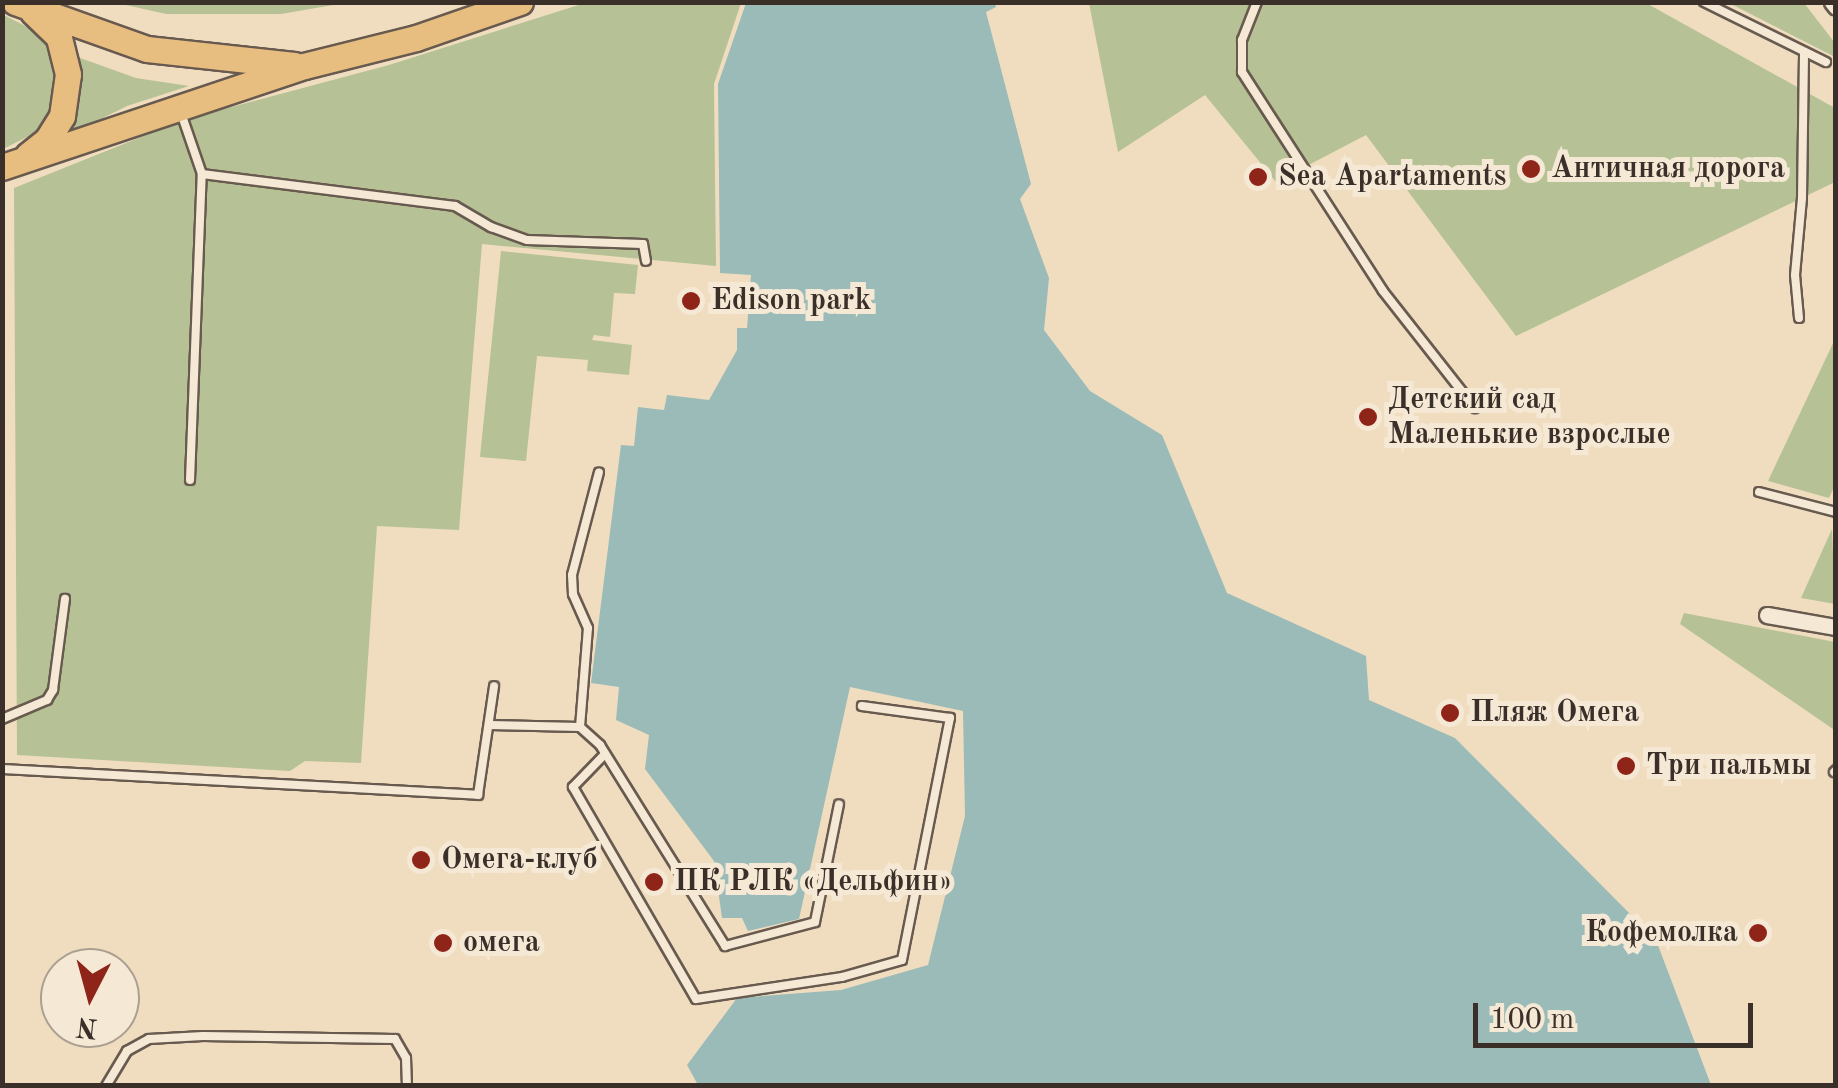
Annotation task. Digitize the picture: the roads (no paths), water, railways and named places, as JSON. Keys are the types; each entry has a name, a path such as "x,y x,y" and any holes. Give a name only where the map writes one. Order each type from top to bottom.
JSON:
{"main road":[{"path":"9,165 304,66 416,38 520,2"},
{"path":"18,3 147,49 304,66"},
{"path":"9,165 54,130 62,116 68,74 59,36 18,3"}],"street":[{"path":"1767,615 1836,628"}],"lane":[{"path":"1257,2 1242,40 1242,72 1383,291 1475,408"},
{"path":"1704,2 1826,62"},
{"path":"1798,318 1795,276 1802,198 1804,52"},
{"path":"180,108 202,174 190,480"},
{"path":"202,174 455,206 492,227 527,240 643,244 646,261"},
{"path":"580,727 588,628 573,594 572,576 599,472"},
{"path":"1759,492 1836,512"},
{"path":"2,719 47,700 53,690 65,600"},
{"path":"2,768 478,795 494,686"},
{"path":"606,754 572,787 696,999 842,976 902,960 950,718 862,706"},
{"path":"490,725 580,727 606,754 725,946 815,922 839,804"},
{"path":"106,1086 127,1051 149,1039 203,1036 395,1039 406,1058 407,1086"}],"water":[{"path":"746,3 995,3 996,7 986,12 1031,184 1020,199 1049,278 1044,330 1090,391 1162,435 1227,593 1366,656 1369,700 1455,738 1656,940 1711,1085 698,1085 687,1065 737,998 841,990 928,965 965,816 963,711 850,687 799,919 748,931 742,918 722,918 714,861 645,769 649,735 616,720 619,687 591,683 621,445 634,446 638,407 664,410 667,395 709,400 737,350 737,328 747,328 751,275 720,273 718,84"}],"place":[{"name":"Античная дорога","path":"1531,169"},
{"name":"Sea Apartaments","path":"1258,177"},
{"name":"Edison park","path":"691,301"},
{"name":"Детский сад Маленькие взрослые","path":"1368,417"},
{"name":"Пляж Омега","path":"1450,713"},
{"name":"Три пальмы","path":"1626,766"},
{"name":"Омега-клуб","path":"421,860"},
{"name":"ПК РЛК «Дельфин»","path":"654,882"},
{"name":"Кофемолка","path":"1758,933"},
{"name":"омега","path":"443,943"}]}
